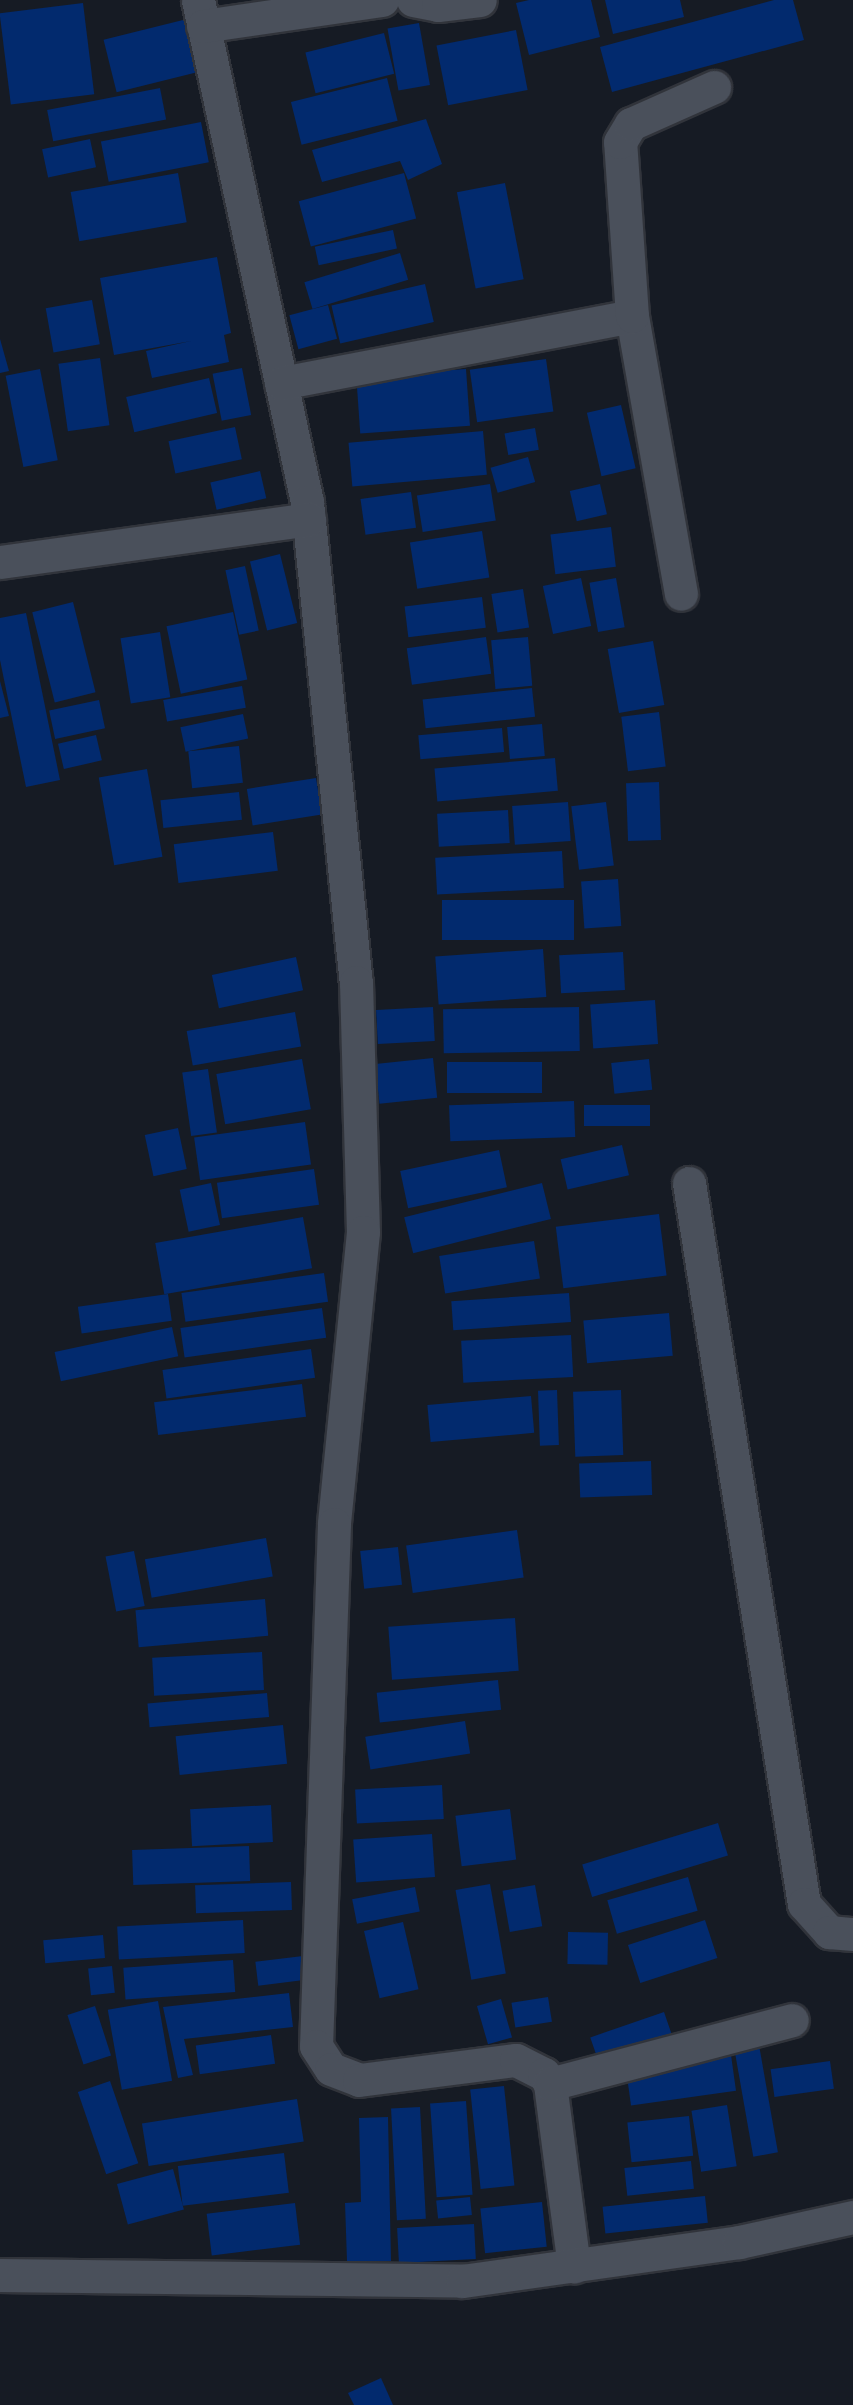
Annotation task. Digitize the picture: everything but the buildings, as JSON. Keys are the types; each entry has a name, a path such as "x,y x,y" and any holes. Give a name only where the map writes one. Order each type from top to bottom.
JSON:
{"street":[{"path":"382,0 201,13 309,519 356,982 363,1232 334,1524 316,2046 331,2069 359,2080 516,2060 544,2074 550,2084 574,2265"},
{"path":"412,0 438,5 480,0"},
{"path":"681,594 632,316 620,142 631,124 714,87"},
{"path":"281,383 632,316"},
{"path":"0,562 309,519"},
{"path":"689,1183 804,1904 829,1932 853,1934"},
{"path":"550,2084 792,2020"},
{"path":"0,2275 462,2281 739,2242 853,2217"}]}
